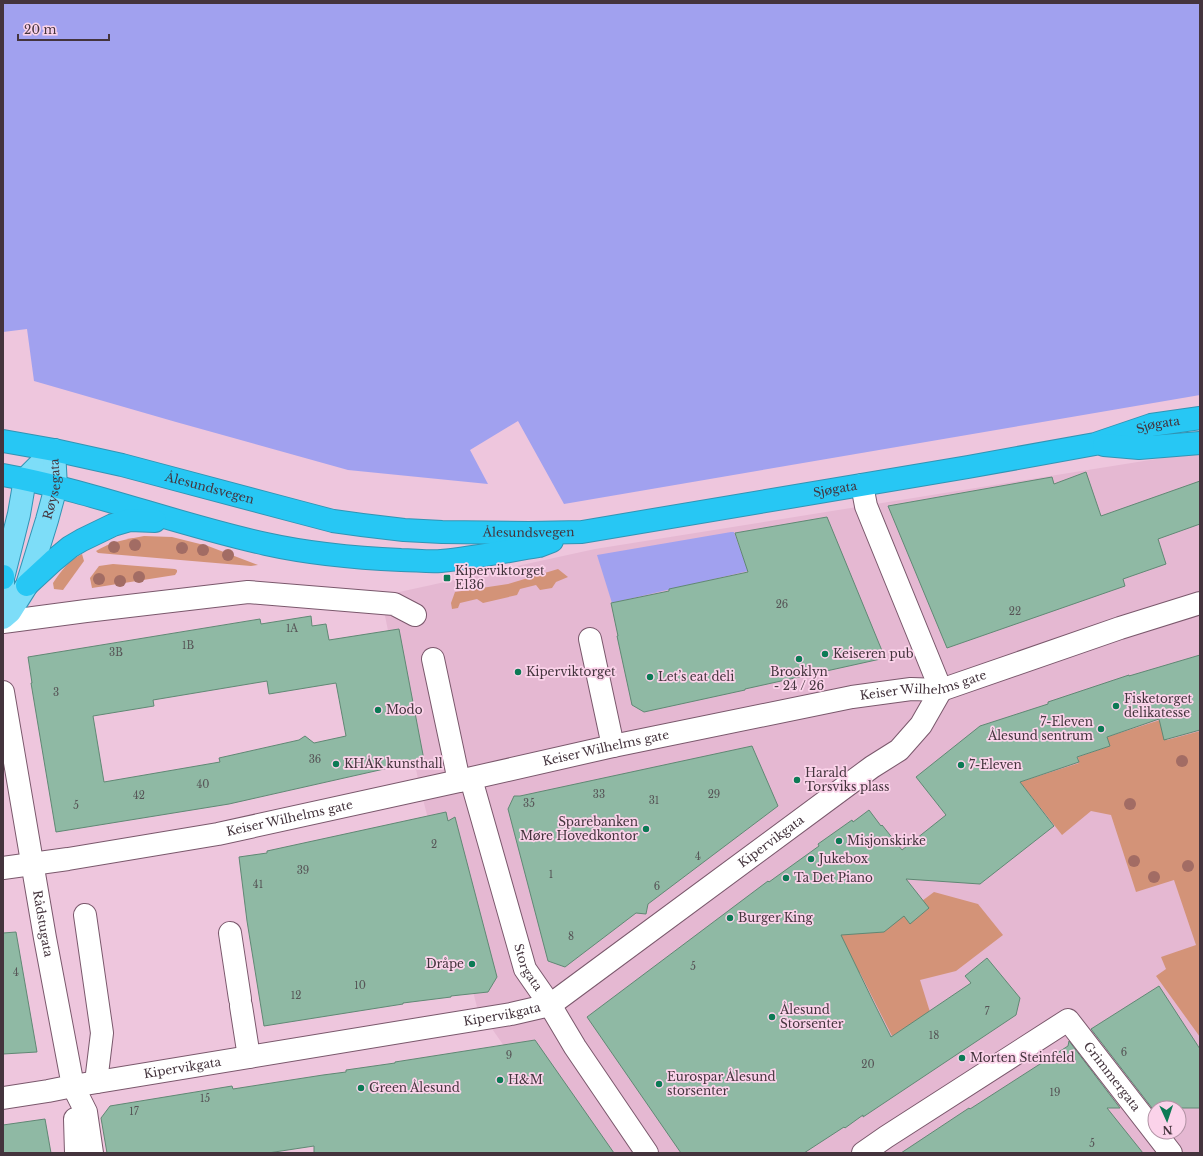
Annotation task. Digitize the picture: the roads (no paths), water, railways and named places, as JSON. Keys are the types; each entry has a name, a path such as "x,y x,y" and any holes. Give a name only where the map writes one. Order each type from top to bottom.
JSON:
{"highway":[{"name":"Sjøgata","path":"575,532 960,469 1095,444 1151,425 1200,418"},
{"name":"Ålesundsvegen","path":"3,441 54,450 122,465 333,521 404,530 442,532 575,532"},
{"name":"Sjøgata","path":"1095,444 1139,448 1200,443"},
{"name":"Ålesundsvegen","path":"3,475 56,487 183,523 266,544 320,554 377,559 439,561 539,546 575,532"},
{"path":"27,585 70,547 113,526 130,520 159,520 183,523"}],"main road":[{"name":"Røysegata","path":"25,479 54,450"},
{"name":"Røysegata","path":"3,618 10,612 27,585 56,487 54,450"},
{"path":"3,609 3,577 19,514 25,479"}],"street":[{"path":"862,485 866,506 941,690"},
{"path":"3,622 248,592 394,604 415,615"},
{"name":"Keiser Wilhelms gate","path":"3,868 68,859 218,834 613,746 852,697 911,689 941,690 1120,628 1200,603"},
{"path":"590,639 613,746"},
{"name":"Storgata","path":"433,659 465,780 525,969 550,1005 575,1048 647,1153"},
{"name":"Kipervikgata","path":"3,1098 504,1015 550,1005 872,768 900,750 921,725 941,690"},
{"name":"Rådstugata","path":"3,692 11,780 32,863 73,1086 86,1112 92,1153"},
{"path":"85,915 102,1034 96,1082"},
{"path":"230,933 249,1057"},
{"name":"Grimmergata","path":"863,1153 1068,1020 1170,1153"},
{"path":"73,1086 76,1153"}],"water":[{"path":"3,3 1200,3 1200,395 564,504 518,421 470,450 488,484 348,470 34,381 27,329 3,332"},
{"path":"734,532 748,571 612,603 597,555"}],"place":[{"name":"Kiperviktorget E136","path":"447,578"},
{"name":"Keiseren pub","path":"825,654"},
{"name":"Brooklyn - 24 / 26","path":"799,659"},
{"name":"Kiperviktorget","path":"518,672"},
{"name":"Let’s eat deli","path":"650,677"},
{"name":"Fisketorget delikatesse","path":"1116,706"},
{"name":"Modo","path":"378,710"},
{"name":"7-Eleven Ålesund sentrum","path":"1101,729"},
{"name":"KHÅK kunsthall","path":"336,764"},
{"name":"7-Eleven","path":"961,765"},
{"name":"Harald Torsviks plass","path":"797,780"},
{"name":"Sparebanken Møre Hovedkontor","path":"646,829"},
{"name":"Misjonskirke","path":"839,841"},
{"name":"Jukebox","path":"811,859"},
{"name":"Ta Det Piano","path":"786,878"},
{"name":"Burger King","path":"730,918"},
{"name":"Dråpe","path":"472,964"},
{"name":"Ålesund Storsenter","path":"772,1017"},
{"name":"Morten Steinfeld","path":"962,1058"},
{"name":"H&M","path":"500,1080"},
{"name":"Eurospar Ålesund storsenter","path":"659,1084"},
{"name":"Green Ålesund","path":"361,1088"}]}
